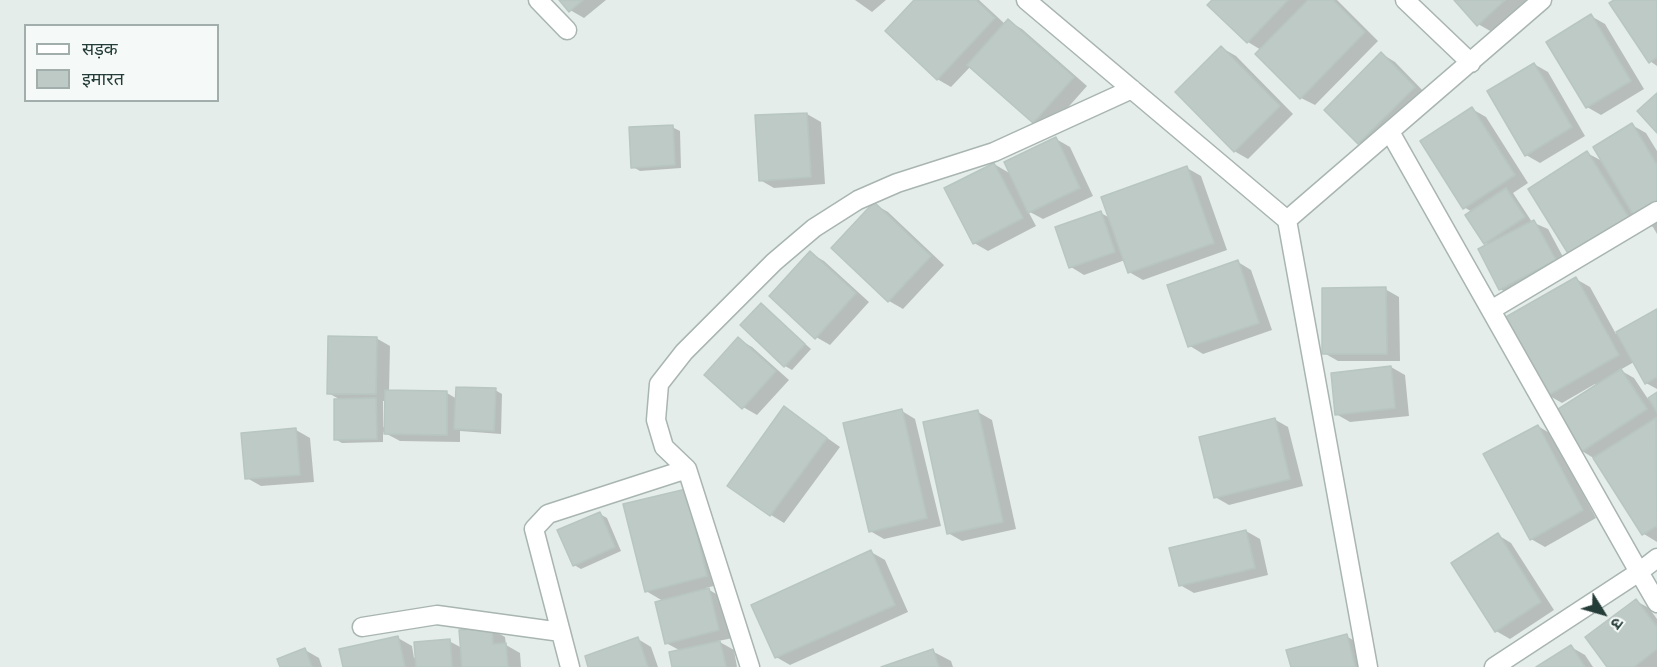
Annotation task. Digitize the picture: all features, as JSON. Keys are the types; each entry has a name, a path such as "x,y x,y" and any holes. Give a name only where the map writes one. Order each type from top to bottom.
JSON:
{"street":[{"path":"538,0 567,30"},
{"path":"1026,0 1287,220 1368,667"},
{"path":"1405,0 1471,63"},
{"path":"1287,220 1542,0"},
{"path":"750,667 687,469 664,447 656,420 659,384 684,352 782,255 814,228 858,201 897,183 994,152 1132,89"},
{"path":"1390,132 1657,603"},
{"path":"1491,310 1657,211"},
{"path":"570,667 534,529 538,522 548,514 687,469"},
{"path":"1494,667 1657,558"},
{"path":"362,627 437,615 561,632"}],"building":[{"path":"559,0 583,0 569,12"},
{"path":"914,0 976,0 995,18 937,80 885,31"},
{"path":"1212,0 1288,0 1247,43 1207,5"},
{"path":"1308,0 1333,0 1365,32 1300,99 1255,54"},
{"path":"1454,0 1505,0 1477,26"},
{"path":"1614,0 1657,0 1657,57 1649,63 1609,3"},
{"path":"1591,14 1631,81 1586,108 1546,42"},
{"path":"1008,19 1074,77 1033,123 967,65"},
{"path":"1221,46 1280,106 1234,152 1175,92"},
{"path":"1381,52 1415,87 1358,144 1324,110"},
{"path":"1534,63 1572,127 1525,156 1487,91"},
{"path":"1657,93 1657,133 1637,111"},
{"path":"1472,107 1515,175 1463,209 1420,141"},
{"path":"807,113 811,177 759,181 755,115"},
{"path":"1632,123 1657,165 1657,209 1637,221 1593,147"},
{"path":"673,125 675,165 631,168 629,127"},
{"path":"1056,137 1080,188 1028,213 1004,162"},
{"path":"1587,151 1629,218 1569,255 1528,189"},
{"path":"994,163 1023,218 973,244 944,188"},
{"path":"1187,166 1214,243 1128,273 1101,197"},
{"path":"1506,188 1525,217 1484,244 1465,215"},
{"path":"874,202 931,256 888,302 831,248"},
{"path":"1101,211 1115,252 1069,268 1055,227"},
{"path":"1534,220 1556,260 1499,290 1478,249"},
{"path":"810,251 856,293 815,339 769,296"},
{"path":"1238,260 1259,323 1188,347 1167,285"},
{"path":"1576,277 1619,355 1547,396 1504,318"},
{"path":"1386,287 1387,354 1322,354 1322,288"},
{"path":"761,303 805,344 784,367 740,325"},
{"path":"1657,309 1657,377 1645,384 1616,332"},
{"path":"328,336 377,337 376,394 327,394"},
{"path":"738,337 776,371 742,409 704,375"},
{"path":"1391,366 1395,408 1335,415 1331,373"},
{"path":"1621,369 1647,409 1581,452 1555,411"},
{"path":"456,387 496,388 494,431 454,429"},
{"path":"385,390 447,391 447,435 384,434"},
{"path":"1657,392 1657,412 1648,398"},
{"path":"376,398 377,439 334,440 334,399"},
{"path":"784,406 827,438 770,516 727,486"},
{"path":"902,409 927,518 869,532 843,423"},
{"path":"978,410 1003,522 947,534 923,422"},
{"path":"1275,418 1290,479 1214,498 1199,437"},
{"path":"1656,418 1657,526 1642,535 1593,458"},
{"path":"1538,425 1583,510 1530,540 1483,454"},
{"path":"296,428 300,475 245,479 241,433"},
{"path":"686,489 707,576 645,592 623,504"},
{"path":"600,512 615,547 573,566 557,530"},
{"path":"1246,530 1255,568 1179,586 1169,548"},
{"path":"1498,533 1541,602 1495,632 1451,563"},
{"path":"871,550 895,605 775,658 751,605"},
{"path":"709,588 719,630 665,644 655,602"},
{"path":"1636,599 1657,627 1657,649 1634,667 1607,667 1585,637"},
{"path":"492,627 493,644 506,643 508,667 462,667 459,630"},
{"path":"1347,634 1355,667 1291,667 1286,650"},
{"path":"398,636 405,667 343,667 339,649"},
{"path":"638,637 648,667 588,667 585,656"},
{"path":"450,639 452,667 416,667 414,642"},
{"path":"720,641 726,667 672,667 669,652"},
{"path":"1571,645 1585,667 1536,667"},
{"path":"305,648 312,667 280,667 277,659"},
{"path":"933,649 939,667 881,667"}]}
